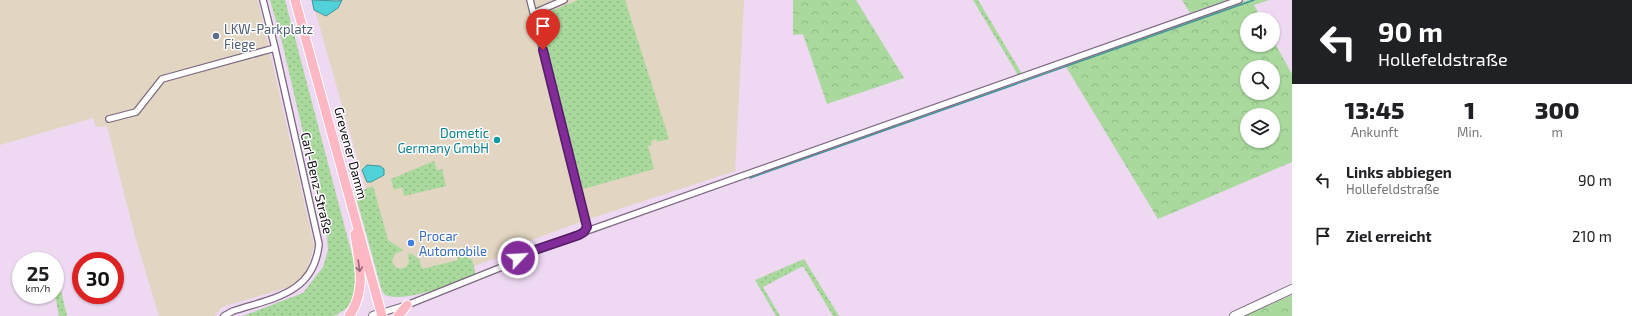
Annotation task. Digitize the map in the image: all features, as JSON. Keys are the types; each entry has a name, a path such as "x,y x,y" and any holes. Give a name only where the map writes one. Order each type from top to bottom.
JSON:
{"main road":[{"name":"Grevener Damm","path":"295,0 350,199 379,315"},
{"path":"349,316 357,302 361,281 350,199"},
{"path":"398,316 407,305"}],"street":[{"name":"Carl-Benz-Straße","path":"224,316 233,311 294,290 310,273 318,254 319,244 263,0"},
{"path":"530,0 586,221 587,227 584,232"},
{"path":"534,13 564,0"},
{"path":"379,315 507,265 522,255 584,232 1239,0"},
{"path":"109,119 136,112 162,79 275,48"},
{"path":"1234,316 1292,289"}],"shaded area":[{"path":"0,0 258,0 314,246 306,273 289,287 222,307 214,316 159,316 135,236 107,126 96,127 93,118 0,145"},
{"path":"312,0 744,0 735,171 580,222 513,247 499,257 396,294"},
{"path":"312,0 342,0 338,8 326,16 314,10"},
{"path":"367,165 380,166 384,169 384,175 371,182 367,182 362,170"}],"green space":[{"path":"270,0 285,0 357,275 357,290 353,301 348,307 334,316 243,316 303,293 323,267 328,250 327,236 282,42"},
{"path":"578,0 625,0 669,139 657,142 656,139 651,141 652,145 648,146 654,169 583,189 537,17"},
{"path":"793,0 856,0 904,78 827,104 803,34 793,35"},
{"path":"973,0 978,0 1022,74 1018,75"},
{"path":"1182,0 1227,0 1190,13"},
{"path":"1248,0 1269,0 1254,5 1258,12 1240,12 1240,52 1280,52 1292,74 1292,162 1158,219 1065,65"},
{"path":"434,161 437,170 442,169 446,186 404,196 402,187 394,190 391,179"},
{"path":"373,186 388,240 403,250 395,254 392,261 394,266 400,269 406,267 409,262 408,255 410,253 419,259 422,269 458,260 457,254 460,253 472,260 475,275 417,295 394,297 385,295 382,291 355,193"},
{"path":"804,259 839,316 833,316 803,266 763,287 780,316 776,316 755,280"},
{"path":"1292,295 1292,316 1244,316"},
{"path":"64,303 67,316 59,316 57,304"}],"waterway":[{"path":"750,178 1254,0"}],"place":[{"name":"LKW-Parkplatz Fiege","path":"216,36"},
{"name":"Dometic Germany GmbH","path":"497,140"},
{"name":"Procar Automobile","path":"411,243"}],"route":[{"path":"518,258 532,251 579,235 584,232 587,227 543,50"}]}
